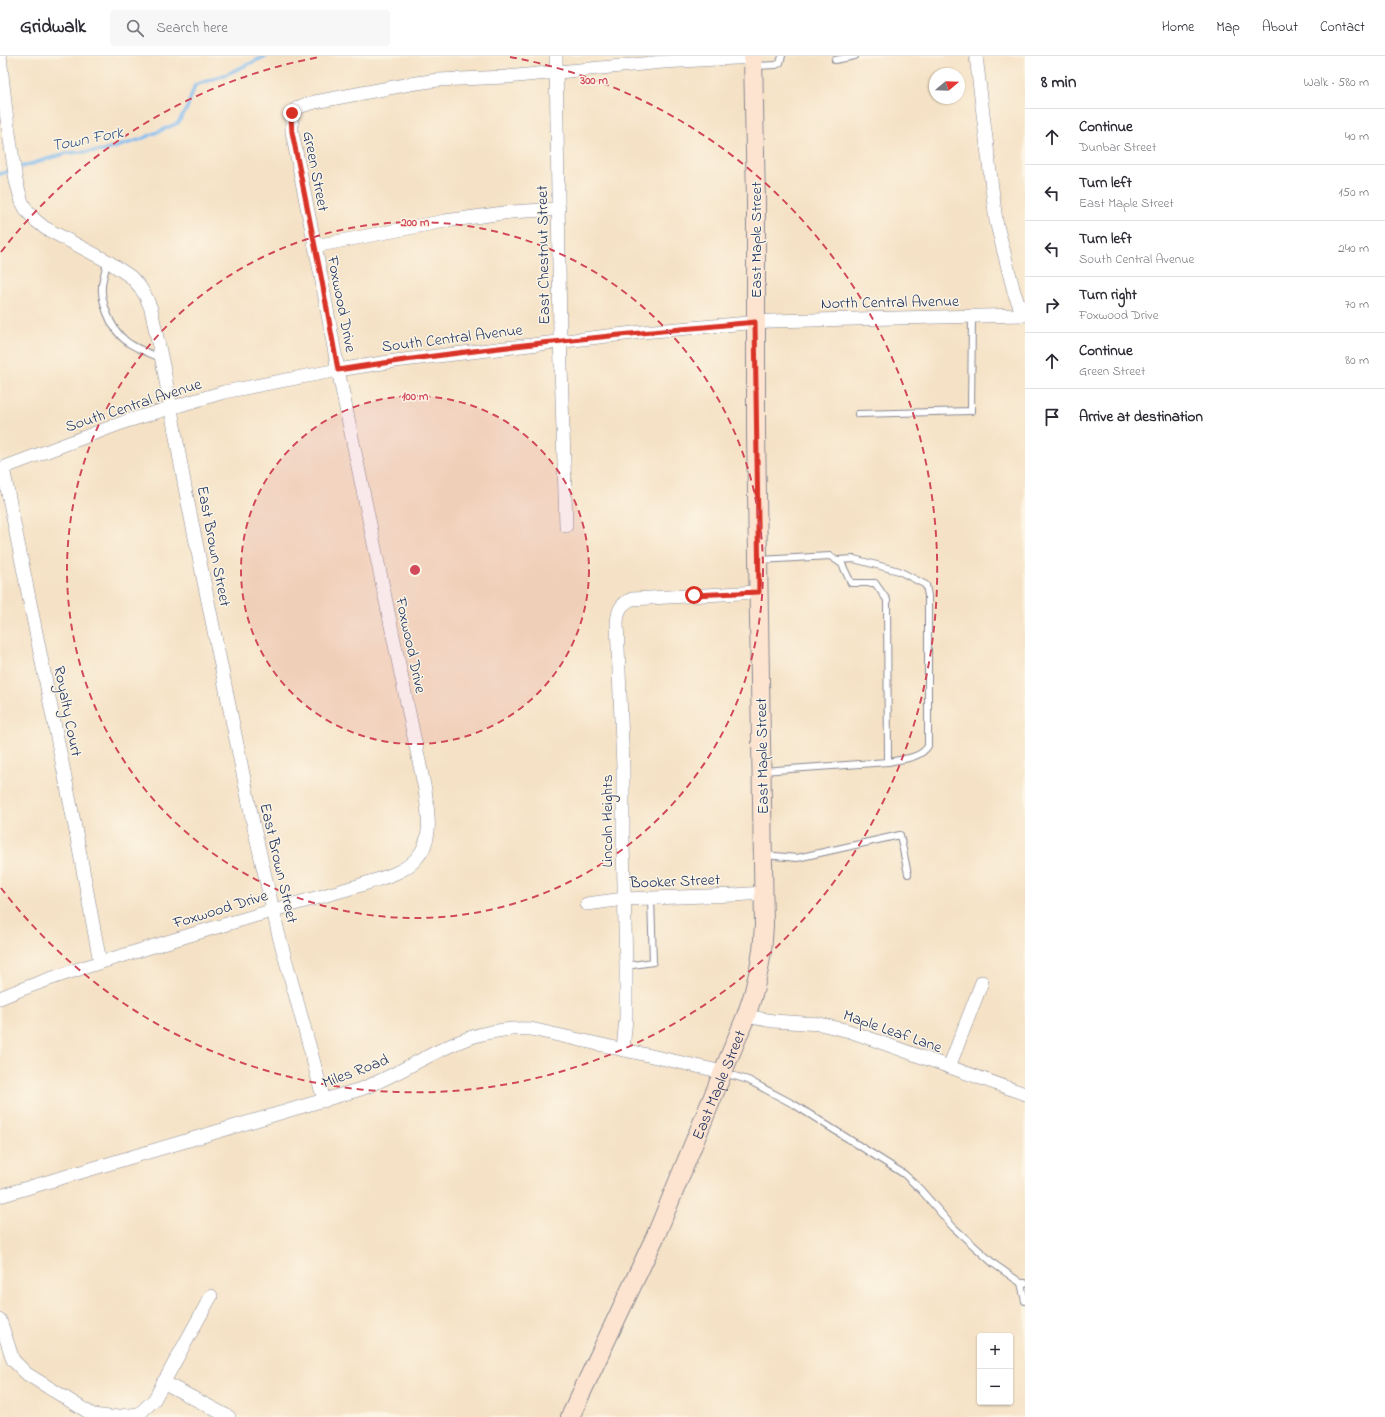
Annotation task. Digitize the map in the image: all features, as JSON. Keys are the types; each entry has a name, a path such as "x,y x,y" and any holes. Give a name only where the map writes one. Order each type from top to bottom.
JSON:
{"main road":[{"name":"East Maple Street","path":"570,1417 654,1240 746,1016 754,993 762,960 764,941 755,322 756,208 753,60"}],"street":[{"name":"East Brown Street","path":"0,56 4,126 13,157 16,181 22,202 27,211 35,220 57,235 107,261 131,277 146,297 154,321 186,493 234,730 273,910 324,1100"},
{"name":"East Chestnut Street","path":"556,56 562,409 566,526"},
{"path":"976,56 996,221 1014,292 1024,315"},
{"name":"Green Street","path":"315,246 292,132 291,118 295,110 300,106 410,84 663,62 753,60"},
{"name":"Foxwood Drive","path":"0,998 30,985 100,962 273,910 343,891 397,873 417,858 427,839 429,827 425,790 338,370 315,246 445,221 511,212 559,209"},
{"name":"North Central Avenue","path":"755,322 1024,315"},
{"name":"South Central Avenue","path":"1,468 127,421 224,392 338,370 395,361 642,332 755,322"},
{"name":"Royalty Court","path":"1,468 77,834 100,962"},
{"name":"Lincoln Heights","path":"623,1050 626,1018 626,966 622,844 623,767 617,623 619,609 622,604 632,599 759,592"},
{"name":"Booker Street","path":"587,904 624,899 763,893"},
{"path":"949,1067 982,982"},
{"name":"Maple Leaf Lane","path":"746,1016 773,1021 820,1024 844,1030 1025,1094"},
{"name":"Miles Road","path":"0,1196 361,1090 434,1052 465,1039 492,1031 512,1028 531,1029 723,1072"},
{"path":"112,1417 138,1414 154,1400 211,1296"},
{"path":"0,1320 3,1341 13,1360 26,1374 93,1415 109,1417"},
{"path":"163,1382 229,1417"}],"lane":[{"path":"753,60 776,65 780,63 782,56"},
{"path":"836,60 855,56"},
{"path":"107,261 102,286 105,307 111,324 119,336 137,349 161,358"},
{"path":"858,414 971,411 972,316"},
{"path":"758,560 830,556 842,564 851,583 875,583 887,600 888,762"},
{"path":"762,771 888,762 914,757 925,751 928,746 928,596 926,585 899,572 854,559 838,560"},
{"path":"763,855 797,858 900,835 908,874"},
{"path":"626,966 653,962 651,899"},
{"path":"723,1072 748,1080 795,1105 904,1174 920,1189 953,1227 994,1264 1023,1283 1025,1301"}],"waterway":[{"name":"Town Fork","path":"18,168 67,153 103,151 139,140 178,123 187,108 195,85 225,75 266,56"},
{"name":"Town Fork","path":"0,174 12,170"}],"route":[{"path":"292,113 292,132 338,370 395,361 561,341 755,322 759,592 694,595"}]}
